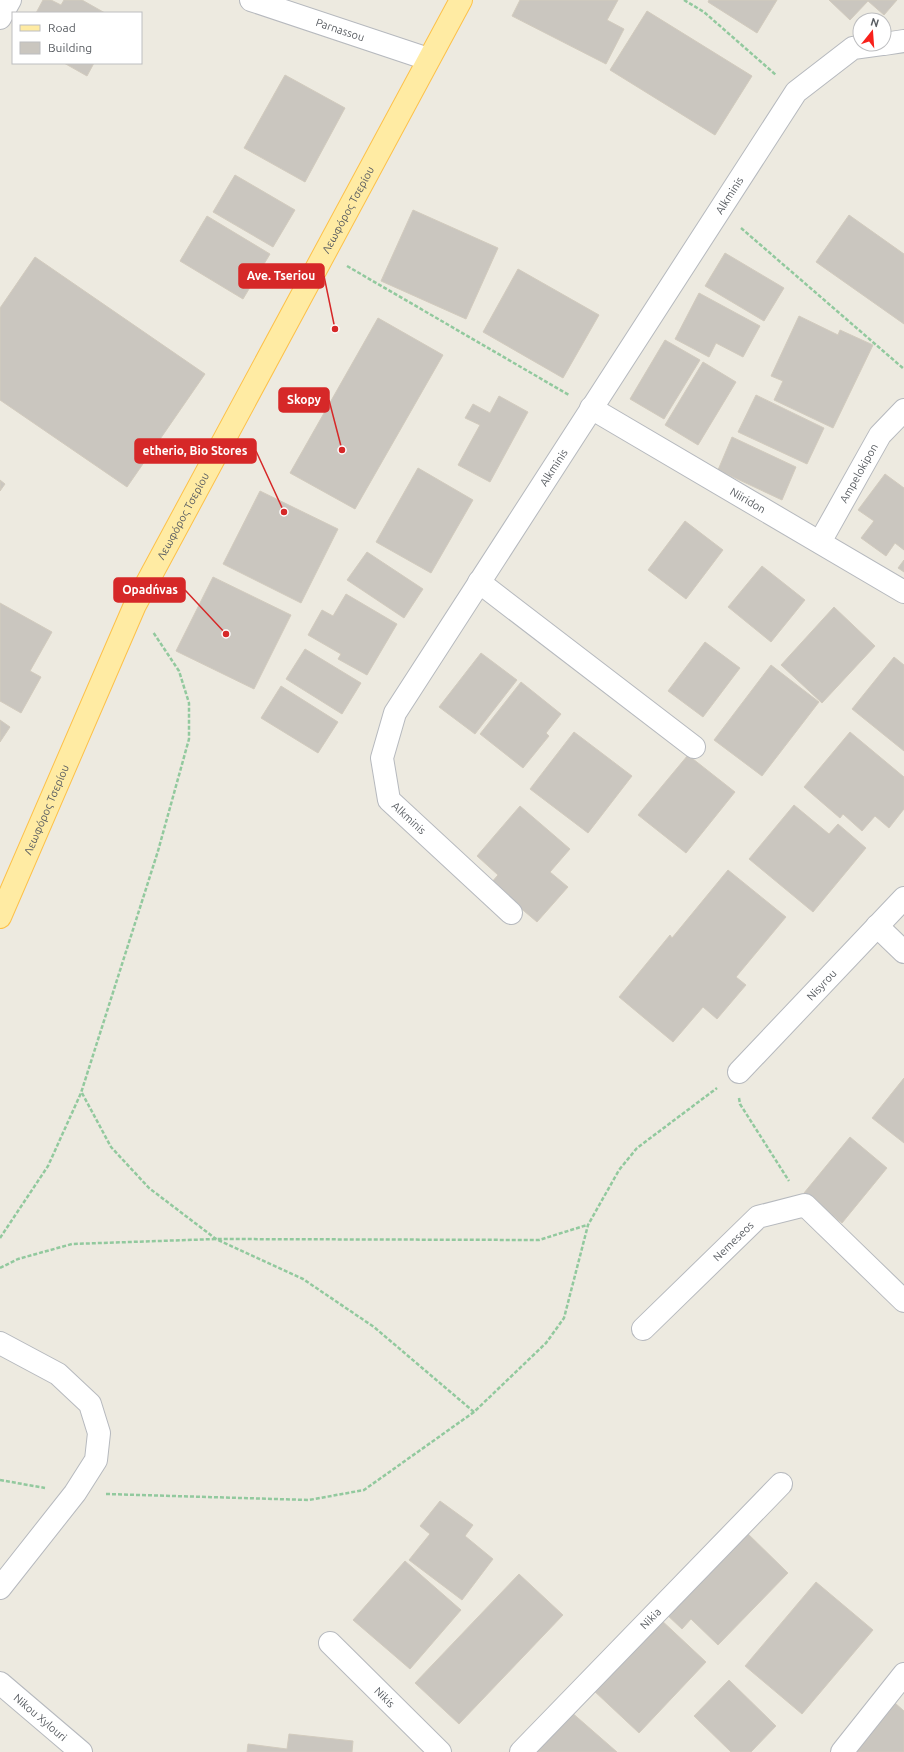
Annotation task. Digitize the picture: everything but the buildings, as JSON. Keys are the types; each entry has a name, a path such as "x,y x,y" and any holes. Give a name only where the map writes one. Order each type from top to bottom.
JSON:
{"main road":[{"name":"Λεωφόρος Τσερίου","path":"0,918 135,605 461,0"}],"street":[{"path":"0,18 10,0"},
{"name":"Parnassou","path":"251,0 428,59"},
{"name":"Alkminis","path":"892,43 904,41"},
{"name":"Alkminis","path":"511,913 389,800 382,758 395,712 796,92 852,49"},
{"name":"Niiridon","path":"591,408 904,592"},
{"name":"Ampelokipon","path":"820,542 880,435 904,410"},
{"path":"479,582 694,747"},
{"name":"Nisyrou","path":"739,1072 904,898"},
{"path":"877,926 904,952"},
{"path":"805,1205 904,1301"},
{"name":"Nemeseos","path":"643,1329 758,1217 805,1205"},
{"path":"0,1343 58,1374 90,1404 99,1432 96,1460 75,1493 4,1583"},
{"name":"Nikia","path":"521,1752 781,1484"},
{"name":"Nikis","path":"330,1643 440,1752"},
{"path":"842,1752 904,1674"},
{"name":"Nikou Xylouri","path":"0,1683 81,1752"}],"path":[{"path":"684,0 704,12 796,92"},
{"path":"720,210 904,369"},
{"path":"324,253 591,408"},
{"path":"0,1238 48,1166 81,1093 158,851 189,739 189,703 179,671 135,605"},
{"path":"739,1072 740,1104 805,1205"},
{"path":"0,1480 75,1493 310,1500 364,1490 474,1412 546,1343 564,1318 588,1225 619,1170 637,1148 739,1072"},
{"path":"81,1093 111,1147 149,1188 216,1239 303,1279 367,1322 474,1412"},
{"path":"0,1268 18,1259 72,1244 216,1239 539,1240 588,1225"}],"place":[{"name":"Ave. Tseriou","path":"335,329"},
{"name":"Skopy","path":"342,450"},
{"name":"etherio, Bio Stores","path":"284,512"},
{"name":"Opadńvas","path":"226,634"}]}
